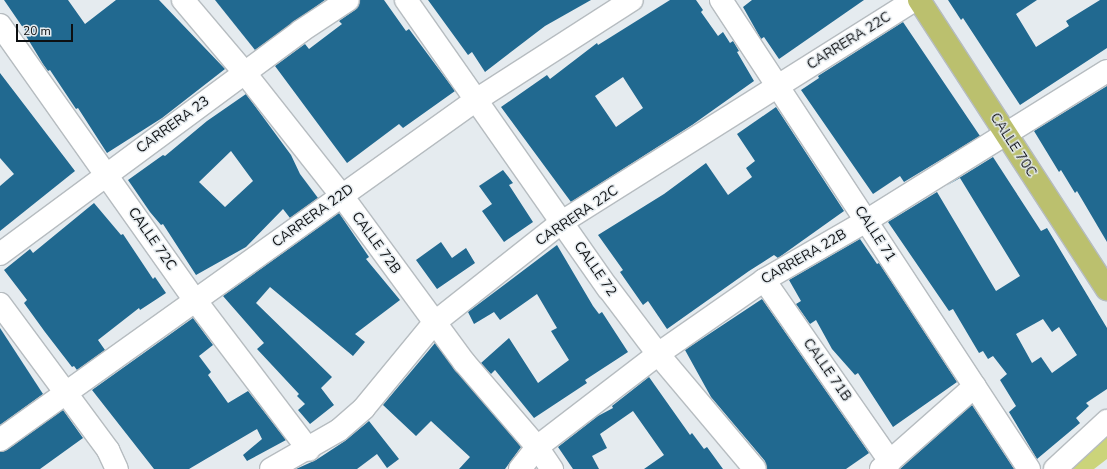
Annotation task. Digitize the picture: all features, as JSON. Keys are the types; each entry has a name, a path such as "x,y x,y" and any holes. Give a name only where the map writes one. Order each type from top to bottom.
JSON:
{"main road":[{"name":"CALLE 70C","path":"919,0 1107,289"}],"street":[{"name":"CALLE 72B","path":"183,0 244,72 342,196 434,323 499,405 535,455 552,469"},
{"name":"CARRERA 23","path":"0,254 244,72 348,0"},
{"name":"CALLE 72","path":"406,0 562,222 658,354 755,469"},
{"name":"CARRERA 22D","path":"0,440 476,100 632,0"},
{"name":"CALLE 71","path":"721,0 1029,469"},
{"name":"CARRERA 22C","path":"272,469 309,450 339,430 364,408 434,323 562,222 914,0"},
{"name":"CALLE 72C","path":"0,24 195,300 309,450"},
{"name":"CARRERA 22B","path":"520,469 658,354 764,280 866,221 1107,71"},
{"name":"CALLE 71B","path":"764,280 885,465"},
{"path":"0,304 67,392 108,450 117,469"},
{"path":"885,465 975,386"},
{"path":"1055,469 1107,421"}],"green space":[{"path":"1107,429 1107,459 1094,469 1064,469"}],"building":[{"path":"4,0 68,0 85,24 116,0 159,0 225,69 162,118 107,153 78,108 76,109 50,70 48,71 43,64 26,36 28,35"},
{"path":"215,0 325,0 255,50"},
{"path":"360,0 384,0 406,31 409,29 455,91 403,128 399,124 347,163 275,66 305,44 309,49 342,24 339,21 355,10"},
{"path":"428,0 591,0 545,26 485,72 472,52 468,55"},
{"path":"670,0 696,0 703,10 701,12 718,36 723,32 730,43 733,41 739,51 737,52 754,81 692,125 571,202 501,107 547,75 550,79 597,43 598,45","holes":["623,77 643,108 616,127 595,96"]},
{"path":"752,0 864,0 779,59 764,37 761,39 743,7"},
{"path":"948,0 1037,0 1016,14 1036,47 1069,26 1066,21 1100,0 1107,0 1107,48 1020,105 963,18 961,20"},
{"path":"903,22 980,136 904,182 900,176 873,194 801,90 819,78 818,76"},
{"path":"0,73 75,171 0,231 0,186 14,174 0,158"},
{"path":"1107,86 1107,242 1077,191 1075,193 1061,170 1059,172 1034,131"},
{"path":"246,94 291,155 300,174 318,198 290,218 283,209 246,247 196,275 163,224 161,225 150,212 128,180 163,155 165,156 207,121","holes":["231,151 253,181 225,207 199,182"]},
{"path":"776,107 844,211 778,258 774,255 749,271 667,329 648,301 643,305 620,272 623,270 598,235 664,194 706,163 728,195 752,177 746,168 755,161 737,134"},
{"path":"993,157 1041,231 1047,228 1107,328 1107,389 1086,403 1089,406 1076,418 1080,423 1037,459 1009,412 1016,406 1000,380 1007,374 993,356 988,359 983,351 979,353 953,309 949,311 888,222 937,192 996,291 1020,276 960,178 946,186","holes":["1043,319 1052,332 1059,327 1077,355 1052,373 1041,357 1032,363 1016,334"]},
{"path":"503,170 513,183 509,185 533,222 504,242 482,211 492,204 479,186"},
{"path":"94,203 121,235 123,234 153,279 155,277 166,293 140,310 139,308 98,340 105,350 77,370 74,366 72,367 45,332 24,303 27,300 4,270 30,249 33,253"},
{"path":"339,213 369,257 366,259 400,300 355,334 365,342 353,356 270,287 256,303 332,377 321,388 334,405 310,424 298,410 305,404 297,396 299,394 257,349 264,343 223,296"},
{"path":"860,239 877,264 879,263 957,382 893,427 858,373 855,375 832,349 816,320 810,324 796,304 801,301 789,280"},
{"path":"441,242 452,258 466,248 475,263 437,289 416,260"},
{"path":"557,245 593,306 599,314 602,312 628,352 585,380 587,383 534,418 495,370 491,374 481,363 509,338 538,383 569,360 551,331 557,328 537,294 500,320 494,312 474,324 468,312"},
{"path":"762,299 869,453 846,469 767,469 765,461 711,397 685,350"},
{"path":"193,318 213,345 199,356 211,372 208,375 228,403 248,391 286,440 247,461 243,455 262,439 257,429 189,469 154,469 92,390"},
{"path":"0,328 43,394 0,425"},
{"path":"435,343 521,447 505,469 459,469 470,457 431,421 416,436 383,405"},
{"path":"649,377 690,435 692,433 704,449 707,447 723,469 644,469 664,455 633,411 600,434 607,448 592,456 599,469 573,469 558,447 598,416 613,408 612,406"},
{"path":"972,405 1014,469 900,469"},
{"path":"63,410 83,438 40,469 0,469 0,452 7,450"},
{"path":"369,421 399,459 387,468 377,454 357,469 296,469 316,460 345,441"}]}
